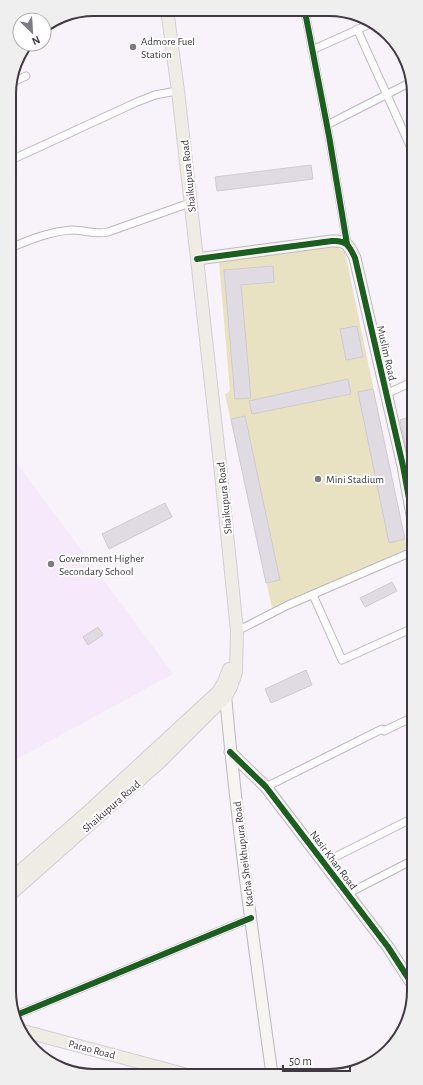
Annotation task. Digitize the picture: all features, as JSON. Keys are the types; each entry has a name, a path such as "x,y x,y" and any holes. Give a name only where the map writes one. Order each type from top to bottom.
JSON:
{"main road":[{"name":"Shaikupura Road","path":"16,875 90,810 218,692 228,671 229,632 213,465 171,92 161,16"},
{"name":"Shaikupura Road","path":"16,889 160,762 226,696 236,672 237,631 220,464 198,259 168,16"},
{"name":"Parao Road","path":"28,1032 165,1069"}],"street":[{"name":"Muslim Road","path":"305,16 347,244 355,258 407,492"},
{"path":"312,50 366,26"},
{"path":"357,30 407,137"},
{"path":"18,80 26,76"},
{"path":"326,125 406,84"},
{"path":"16,157 142,100 155,95 171,92"},
{"path":"16,244 63,231 73,230 100,233 108,232 184,205"},
{"path":"198,259 332,241 340,241 347,244"},
{"path":"386,394 407,384"},
{"path":"237,631 288,606 407,554"},
{"path":"313,595 342,660 407,631"},
{"name":"Kacha Sheikhupura Road","path":"224,682 230,752 250,918 271,1069"},
{"path":"266,787 382,729 384,731 407,720"},
{"name":"Nasir Khan Road","path":"230,752 266,787 388,947 407,976"},
{"path":"323,863 407,821"},
{"path":"347,894 407,863"},
{"path":"20,1014 250,918"}],"shaded area":[{"path":"337,247 345,252 407,549 272,608 225,394 230,391 219,262"},
{"name":"Government Higher Secondary School","path":"16,462 173,674 16,759"}],"building":[{"path":"311,165 313,179 217,191 215,177"},
{"path":"273,266 274,282 241,285 251,398 235,399 224,270"},
{"path":"357,326 363,357 346,360 340,329"},
{"path":"348,379 351,394 252,414 249,401"},
{"path":"373,389 405,539 389,543 358,392"},
{"path":"245,416 280,580 266,583 231,419"},
{"path":"407,418 407,454 400,420"},
{"path":"165,503 172,517 109,549 102,534"},
{"path":"392,582 397,591 365,607 360,598"},
{"path":"98,627 103,635 88,645 83,637"},
{"path":"306,670 312,685 271,703 265,689"}],"cycle path":[{"path":"306,16 329,136 347,244"},
{"path":"197,259 332,241 341,241 349,247 355,258 407,488"},
{"path":"230,752 266,787 388,947 407,976"},
{"path":"20,1014 251,918"}],"place":[{"name":"Admore Fuel Station","path":"133,47"},
{"name":"Mini Stadium","path":"318,479"},
{"name":"Government Higher Secondary School","path":"51,564"}]}
